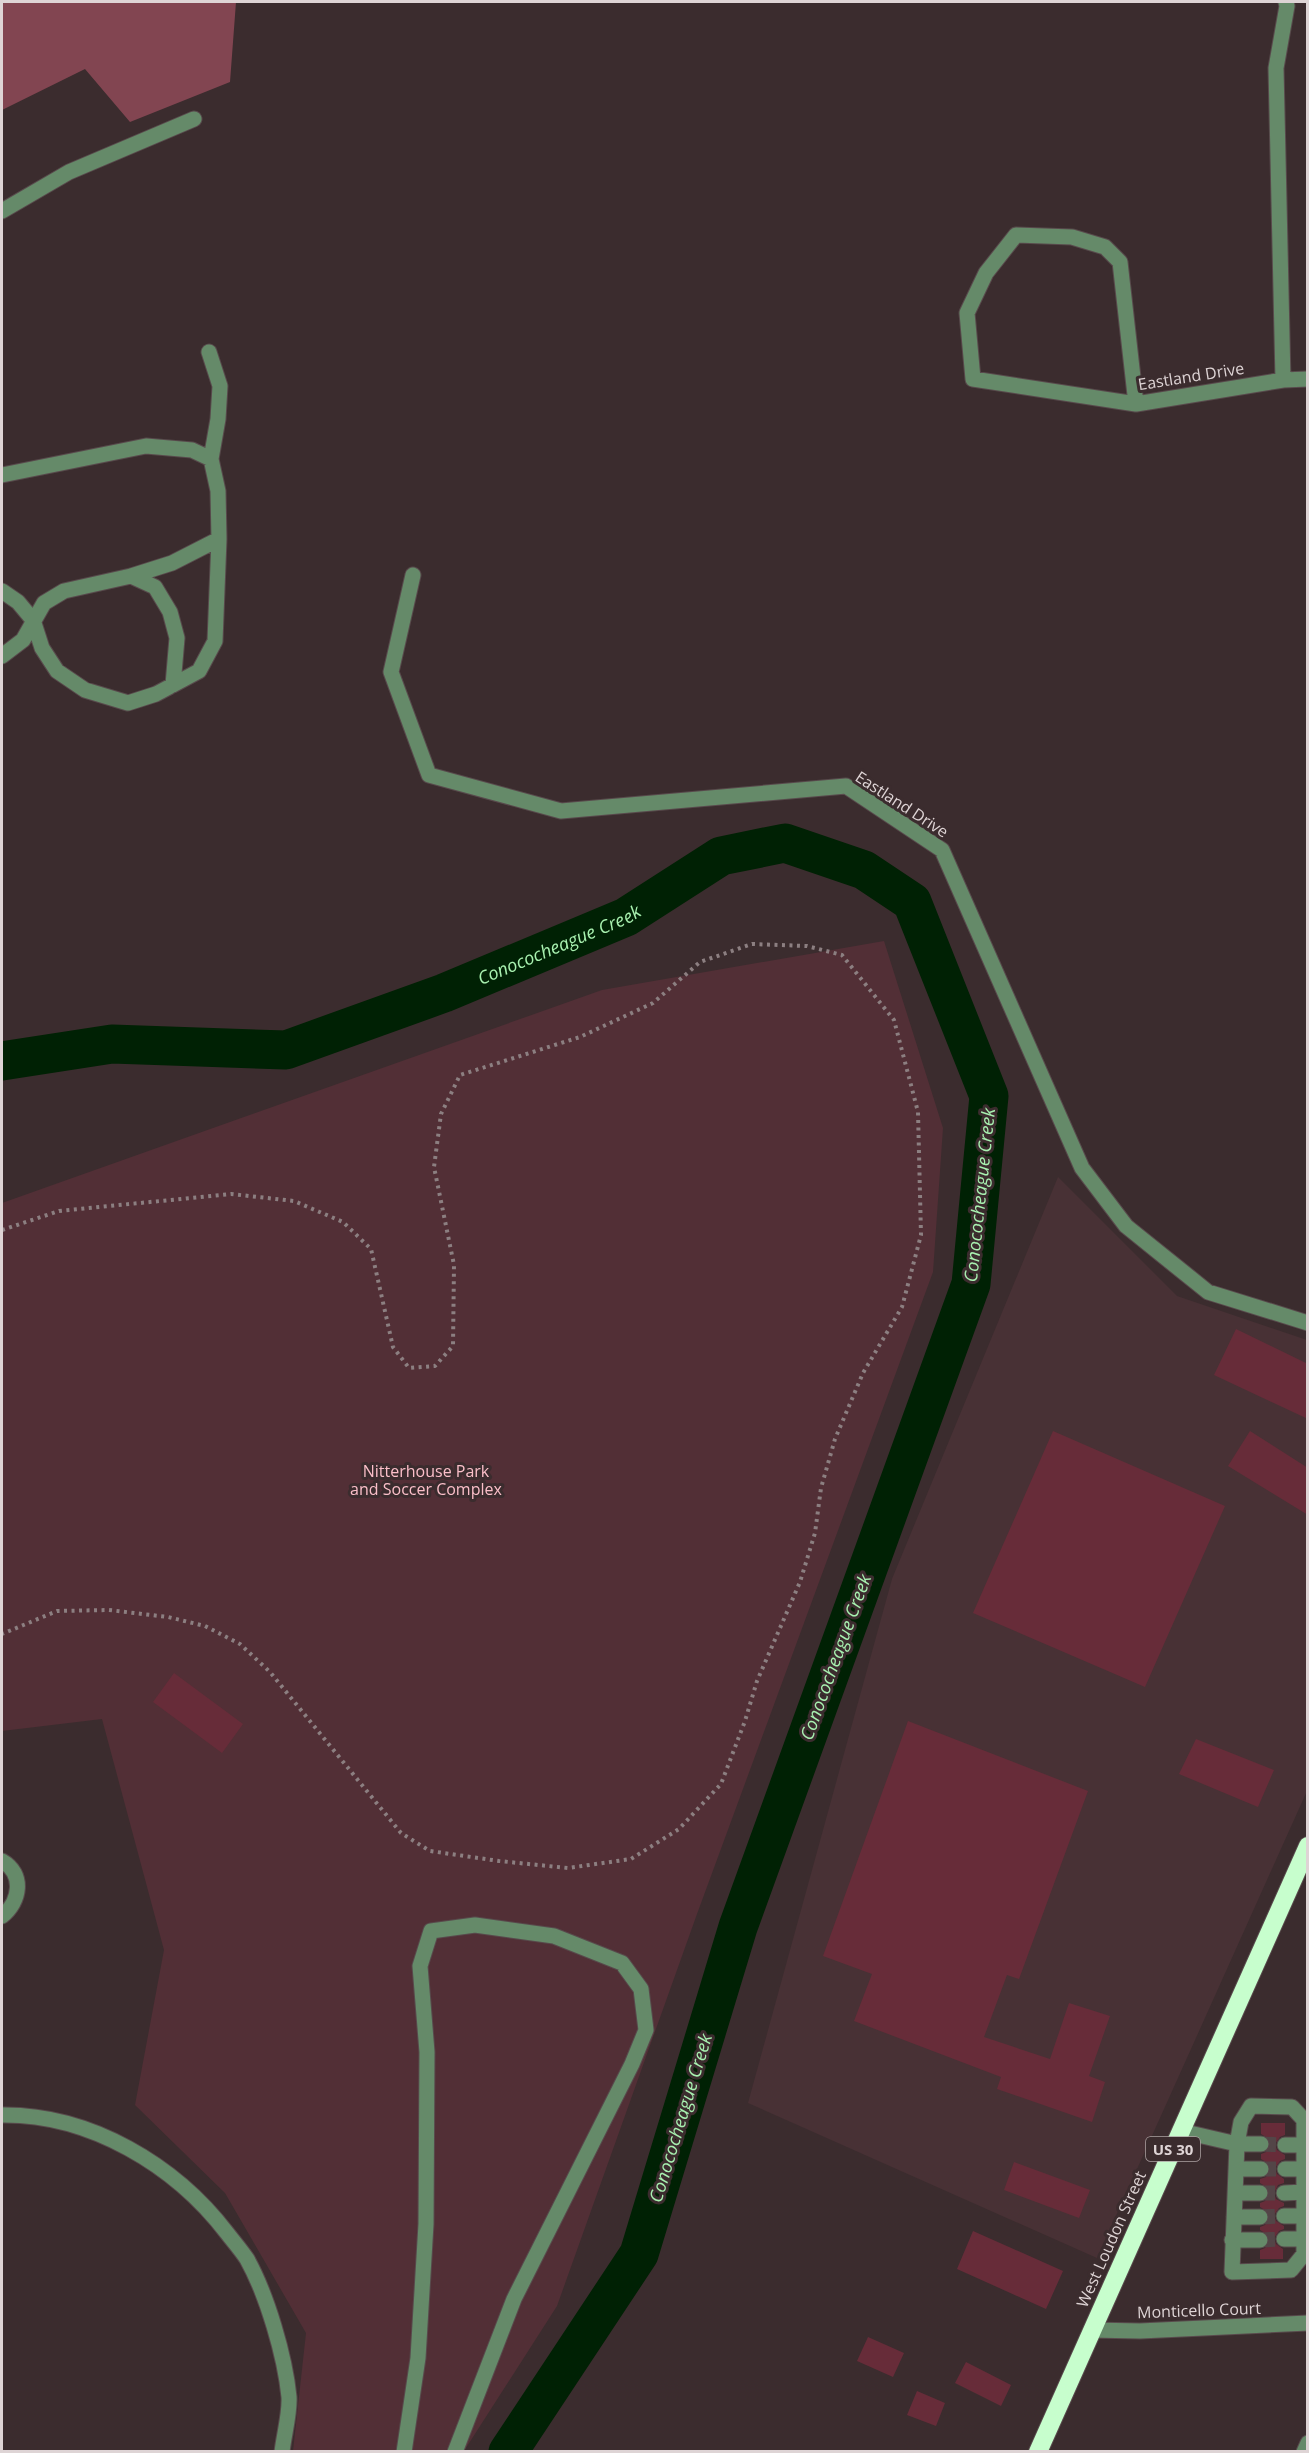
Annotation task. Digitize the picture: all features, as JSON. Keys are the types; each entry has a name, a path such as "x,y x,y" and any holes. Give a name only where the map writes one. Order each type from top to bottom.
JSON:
{"highway":[{"name":"West Loudon Street","path":"1038,2451 1308,1846"}],"street":[{"path":"1283,380 1276,68 1286,2"},
{"path":"2,211 69,172 194,119"},
{"name":"Eastland Drive","path":"1136,404 1120,262 1105,247 1072,237 1016,235 986,273 967,314 973,379 1136,404 1283,380 1308,379"},
{"path":"2,591 18,602 33,620 42,648 57,671 85,690 128,703 156,694 199,671 215,641 219,538 218,491 210,459 218,419 220,386 209,352"},
{"path":"2,475 146,446 192,450 210,459"},
{"path":"2,656 23,640 44,603 64,591 131,576 172,563 219,538"},
{"name":"Eastland Drive","path":"413,575 391,672 429,775 561,811 846,786 942,850 1082,1167 1126,1226 1208,1292 1308,1323"},
{"path":"131,576 155,587 170,612 177,638 173,685"},
{"path":"2,1861 12,1870 18,1889 16,1900 2,1916"},
{"path":"404,2451 418,2358 426,2224 427,2052 420,1966 431,1931 476,1925 554,1936 622,1962 641,1989 646,2030 632,2064 514,2299 455,2451"},
{"path":"1251,2106 1292,2108 1304,2120 1304,2145 1305,2249 1291,2270 1232,2272 1237,2144 1241,2122 1251,2106"},
{"path":"2,2115 68,2124 107,2138 150,2161 185,2188 220,2224 246,2258 274,2323 289,2398 282,2451"},
{"path":"1182,2131 1237,2144 1261,2144"},
{"path":"1285,2145 1304,2145"},
{"path":"1236,2169 1261,2169"},
{"path":"1285,2169 1304,2169"},
{"path":"1284,2193 1304,2192"},
{"path":"1235,2193 1260,2193"},
{"path":"1284,2216 1304,2216"},
{"path":"1234,2217 1260,2217"},
{"path":"1284,2239 1305,2249"},
{"path":"1232,2240 1260,2240"},
{"name":"Monticello Court","path":"1091,2330 1140,2331 1308,2324"},
{"path":"1304,2451 1308,2443"}],"path":[{"path":"2,1230 59,1211 231,1194 294,1202 343,1222 371,1249 393,1347 409,1368 435,1366 453,1346 454,1265 434,1167 441,1114 460,1075 580,1037 653,1003 700,962 752,944 807,946 842,955 894,1020 918,1112 921,1235 902,1307 863,1373 835,1440 821,1488 815,1533 800,1582 757,1681 745,1721 721,1784 679,1829 631,1860 568,1868 499,1862 430,1851 401,1833 270,1672 240,1644 205,1626 168,1617 109,1610 57,1611 2,1634"}],"shaded area":[{"path":"2,2 236,2 230,82 130,122 85,69 2,110"},
{"path":"1058,1177 1177,1296 1307,1340 1307,1791 1097,2258 748,2103 892,1579"}],"green space":[{"name":"Nitterhouse Park and Soccer Complex","path":"884,941 943,1128 933,1272 697,1914 557,2306 464,2451 293,2451 306,2333 225,2193 135,2105 164,1950 102,1719 2,1731 2,1203 602,990"}],"building":[{"path":"1236,1329 1308,1364 1308,1419 1214,1375"},
{"path":"1053,1431 1225,1506 1145,1687 973,1613"},
{"path":"1250,1431 1308,1468 1308,1515 1228,1466"},
{"path":"174,1673 243,1724 222,1753 153,1702"},
{"path":"908,1721 1088,1791 1019,1979 1007,1975 984,2037 1050,2059 1069,2003 1110,2016 1089,2076 1105,2082 1092,2122 997,2089 1001,2077 854,2021 872,1974 823,1956"},
{"path":"1196,1739 1274,1770 1258,1807 1179,1774"},
{"path":"1261,2123 1285,2123 1285,2135 1280,2137 1275,2144 1277,2150 1285,2155 1285,2159 1280,2161 1275,2168 1277,2174 1284,2179 1284,2183 1278,2185 1274,2193 1276,2199 1284,2203 1284,2206 1279,2208 1274,2215 1276,2221 1284,2226 1284,2229 1279,2231 1274,2238 1276,2244 1283,2249 1283,2259 1260,2259 1260,2250 1265,2248 1270,2241 1268,2235 1260,2230 1260,2227 1265,2225 1270,2218 1268,2212 1260,2207 1260,2203 1265,2201 1270,2194 1268,2188 1260,2183 1260,2179 1266,2177 1271,2170 1269,2164 1261,2159 1261,2154 1266,2152 1271,2145 1269,2139 1261,2134"},
{"path":"1014,2162 1090,2190 1079,2218 1004,2190"},
{"path":"973,2231 1063,2271 1046,2309 957,2269"},
{"path":"868,2337 904,2353 893,2377 857,2361"},
{"path":"966,2362 1011,2385 1001,2406 955,2383"},
{"path":"917,2391 945,2403 936,2426 907,2415"}],"waterway":[{"name":"Conococheague Creek","path":"2,1061 112,1044 286,1050 444,993 626,917 721,856 785,843 864,870 912,902 989,1096 971,1284 738,1927 639,2254 508,2452"}],"tunnel":[{"path":"1261,2144 1285,2145"},
{"path":"1261,2169 1285,2169"},
{"path":"1260,2193 1284,2193"},
{"path":"1260,2217 1284,2216"},
{"path":"1260,2240 1284,2239"}]}
